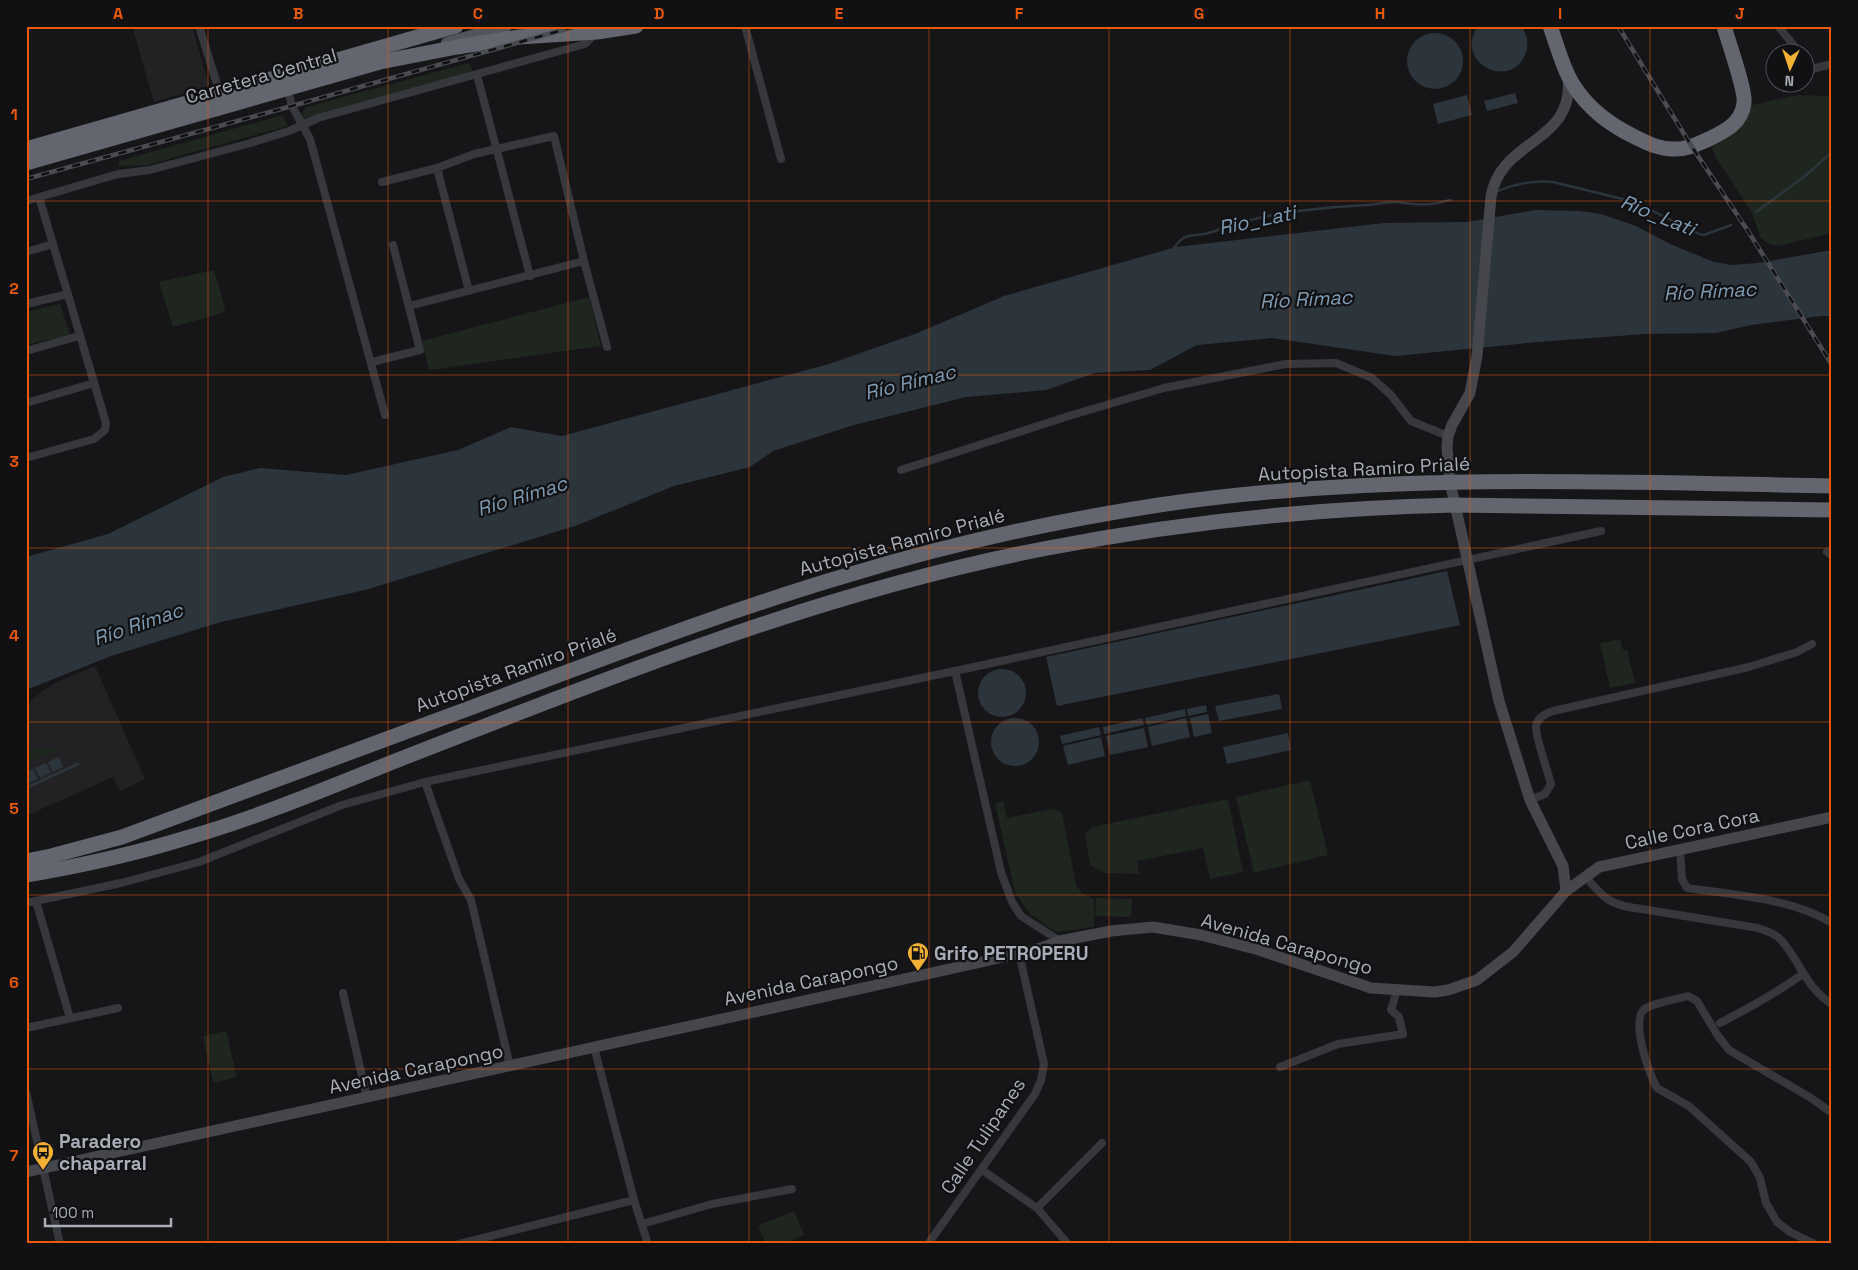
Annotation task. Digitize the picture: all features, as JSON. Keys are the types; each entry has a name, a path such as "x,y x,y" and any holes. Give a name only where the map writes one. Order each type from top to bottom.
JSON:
{"highway":[{"name":"Carretera Central","path":"26,149 78,142 286,83 456,26"},
{"path":"1550,26 1567,74 1590,107 1617,128 1658,147 1673,150 1692,147 1727,130 1739,118 1744,98 1724,26"},
{"path":"380,62 549,30 597,32 631,27"},
{"name":"Carretera Central","path":"26,163 78,142 220,94 286,83 380,62"},
{"name":"Autopista Ramiro Prialé","path":"26,861 122,836 692,626 846,575 956,545 1050,524 1162,505 1320,487 1450,482 1597,482 1832,486"},
{"name":"Autopista Ramiro Prialé","path":"26,875 122,855 188,838 253,816 561,696 783,617 889,585 1044,548 1175,526 1297,512 1455,505 1832,510"}],"main road":[{"name":"Carretera Central","path":"380,62 506,26"}],"street":[{"path":"199,26 220,94"},
{"path":"745,26 781,159"},
{"path":"1778,26 1791,42"},
{"path":"26,201 118,174 150,170 247,144 289,131 318,118 585,44 597,32"},
{"path":"1816,68 1832,64"},
{"path":"1566,891 1563,866 1530,800 1498,701 1450,482 1447,447 1452,425 1470,393 1477,356 1493,184 1505,164 1550,130 1559,118 1567,98 1567,74"},
{"path":"477,75 530,276"},
{"path":"286,83 292,106 310,139 385,415"},
{"path":"382,182 437,168 474,154 554,136 607,347"},
{"path":"437,168 469,291"},
{"path":"26,458 94,438 105,430 106,423 39,197"},
{"path":"26,252 53,244"},
{"path":"372,362 420,350 394,245"},
{"path":"409,306 584,261"},
{"path":"26,304 68,294"},
{"path":"26,351 79,336"},
{"path":"901,470 1072,415 1164,388 1285,364 1336,364 1372,378 1391,395 1411,421 1448,436"},
{"path":"26,403 94,383"},
{"path":"26,903 121,883 199,862 342,806 425,782 955,671 1600,531"},
{"path":"1530,800 1545,794 1551,784 1536,730 1538,721 1544,714 1749,667 1797,652 1812,644"},
{"path":"955,671 1001,872 1012,902 1021,916 1060,941"},
{"path":"425,782 459,879 470,900 510,1066"},
{"name":"Calle Cora Cora","path":"1566,891 1599,867 1832,817"},
{"path":"1680,851 1682,879 1687,888 1758,898 1816,913 1832,923"},
{"path":"1563,866 1584,877 1613,903 1623,907 1758,928 1775,935 1782,941 1814,990 1832,1004"},
{"name":"Avenida Carapongo","path":"26,1172 1019,953 1060,941 1111,931 1153,927 1201,935 1254,949 1371,988 1435,992 1448,990 1477,980 1513,952 1566,891"},
{"path":"36,901 70,1018"},
{"name":"Calle Tulipanes","path":"928,1244 1035,1094 1041,1080 1044,1064 1019,953"},
{"path":"1720,1023 1754,1006 1802,974"},
{"path":"1280,1066 1338,1044 1403,1034 1399,1017 1391,1010 1397,990"},
{"path":"343,993 366,1098"},
{"path":"1816,1244 1790,1232 1777,1222 1766,1203 1760,1178 1751,1162 1689,1106 1657,1088 1642,1046 1639,1024 1640,1014 1646,1008 1688,996 1692,997 1697,1000 1718,1036 1730,1050 1811,1098 1832,1113"},
{"path":"26,1028 118,1008"},
{"path":"594,1047 634,1200 648,1244"},
{"path":"26,1092 60,1244"},
{"path":"1037,1208 1102,1143"},
{"path":"982,1170 1037,1208 1068,1244"},
{"path":"642,1224 712,1204 792,1188"},
{"path":"459,1244 634,1200"}],"shaded area":[{"path":"132,26 192,26 209,86 154,102"},
{"path":"469,63 473,72 303,121 300,117 306,107"},
{"path":"1797,95 1832,96 1832,233 1778,246 1768,244 1760,236 1752,213 1714,154 1711,143 1748,106"},
{"path":"283,115 288,126 147,165 119,166 119,161"},
{"path":"214,270 225,309 222,313 173,327 159,282"},
{"path":"589,297 601,346 429,370 422,341"},
{"path":"60,304 70,335 26,345 26,312"},
{"path":"1620,639 1623,650 1627,650 1635,683 1610,688 1600,643"},
{"path":"95,666 145,779 120,791 113,777 26,816 26,705 57,682"},
{"path":"26,749 67,749 26,762"},
{"path":"1310,780 1328,855 1254,873 1236,797"},
{"path":"1228,799 1243,872 1210,879 1203,848 1137,861 1139,874 1104,873 1090,865 1085,835 1092,827"},
{"path":"1003,801 1007,818 1052,809 1062,813 1076,885 1082,893 1094,899 1094,927 1056,932 1029,913 1015,892 995,803"},
{"path":"1096,898 1132,899 1131,917 1095,916"},
{"path":"226,1031 237,1077 213,1083 203,1036"},
{"path":"794,1211 804,1235 782,1244 766,1244 758,1226"}],"water":[{"path":"1478,26 1521,26 1526,35 1527,45 1526,52 1519,64 1510,70 1499,71 1488,68 1479,61 1473,52 1472,40"},
{"path":"1435,33 1446,35 1455,41 1461,50 1463,61 1461,72 1455,81 1446,87 1435,89 1424,87 1415,81 1409,72 1407,61 1409,50 1415,41 1424,35"},
{"path":"1515,93 1518,103 1487,111 1484,101"},
{"path":"1467,95 1472,115 1438,124 1433,104"},
{"name":"Río Rímac","path":"1536,210 1580,211 1601,214 1636,226 1670,244 1714,262 1732,265 1758,263 1832,250 1832,316 1751,325 1716,333 1645,334 1395,356 1272,338 1197,345 1150,370 1095,373 1046,390 966,397 854,425 773,451 750,467 674,486 575,526 365,590 221,622 111,656 26,690 26,557 108,534 223,477 260,468 346,475 458,450 511,427 562,436 829,364 915,334 1004,296 1176,247 1384,223 1467,222"},
{"path":"1447,571 1460,625 1057,706 1046,657"},
{"path":"997,669 1007,669 1016,673 1022,679 1026,693 1022,707 1016,713 1007,717 997,717 988,713 982,707 978,698 978,688 982,679 988,673"},
{"path":"1279,694 1282,709 1219,721 1215,706"},
{"path":"1206,705 1207,712 1188,716 1187,709"},
{"path":"1185,709 1186,716 1147,725 1145,718"},
{"path":"1208,714 1212,733 1194,737 1190,718"},
{"path":"1010,718 1020,718 1029,722 1035,728 1039,742 1035,756 1029,762 1020,766 1010,766 1001,762 995,756 991,747 991,737 995,728 1001,722"},
{"path":"1142,718 1144,725 1104,734 1103,727"},
{"path":"1186,718 1190,737 1152,746 1148,727"},
{"path":"1099,727 1101,735 1062,744 1060,736"},
{"path":"1144,728 1148,747 1110,755 1106,736"},
{"path":"1288,733 1291,750 1227,764 1223,747"},
{"path":"1101,737 1105,756 1068,765 1063,746"},
{"path":"59,757 63,767 53,772 48,762"},
{"path":"46,763 51,773 40,778 35,768"},
{"path":"33,769 38,779 27,784 26,772"}],"waterway":[{"name":"Rio_Lati","path":"1756,212 1805,176 1832,152"},
{"name":"Rio_Lati","path":"1498,191 1525,183 1553,182 1635,202 1699,234 1704,235 1731,225"},
{"name":"Rio_Lati","path":"1173,249 1187,236 1205,234 1250,220 1288,212 1390,202 1434,204 1451,200"},
{"path":"26,788 78,764"}],"railway":[{"path":"26,179 577,26"},
{"path":"1618,26 1692,147 1748,231 1832,365"}],"place":[{"name":"Grifo PETROPERU","path":"918,972"},
{"name":"Paradero chaparral","path":"43,1171"}]}
